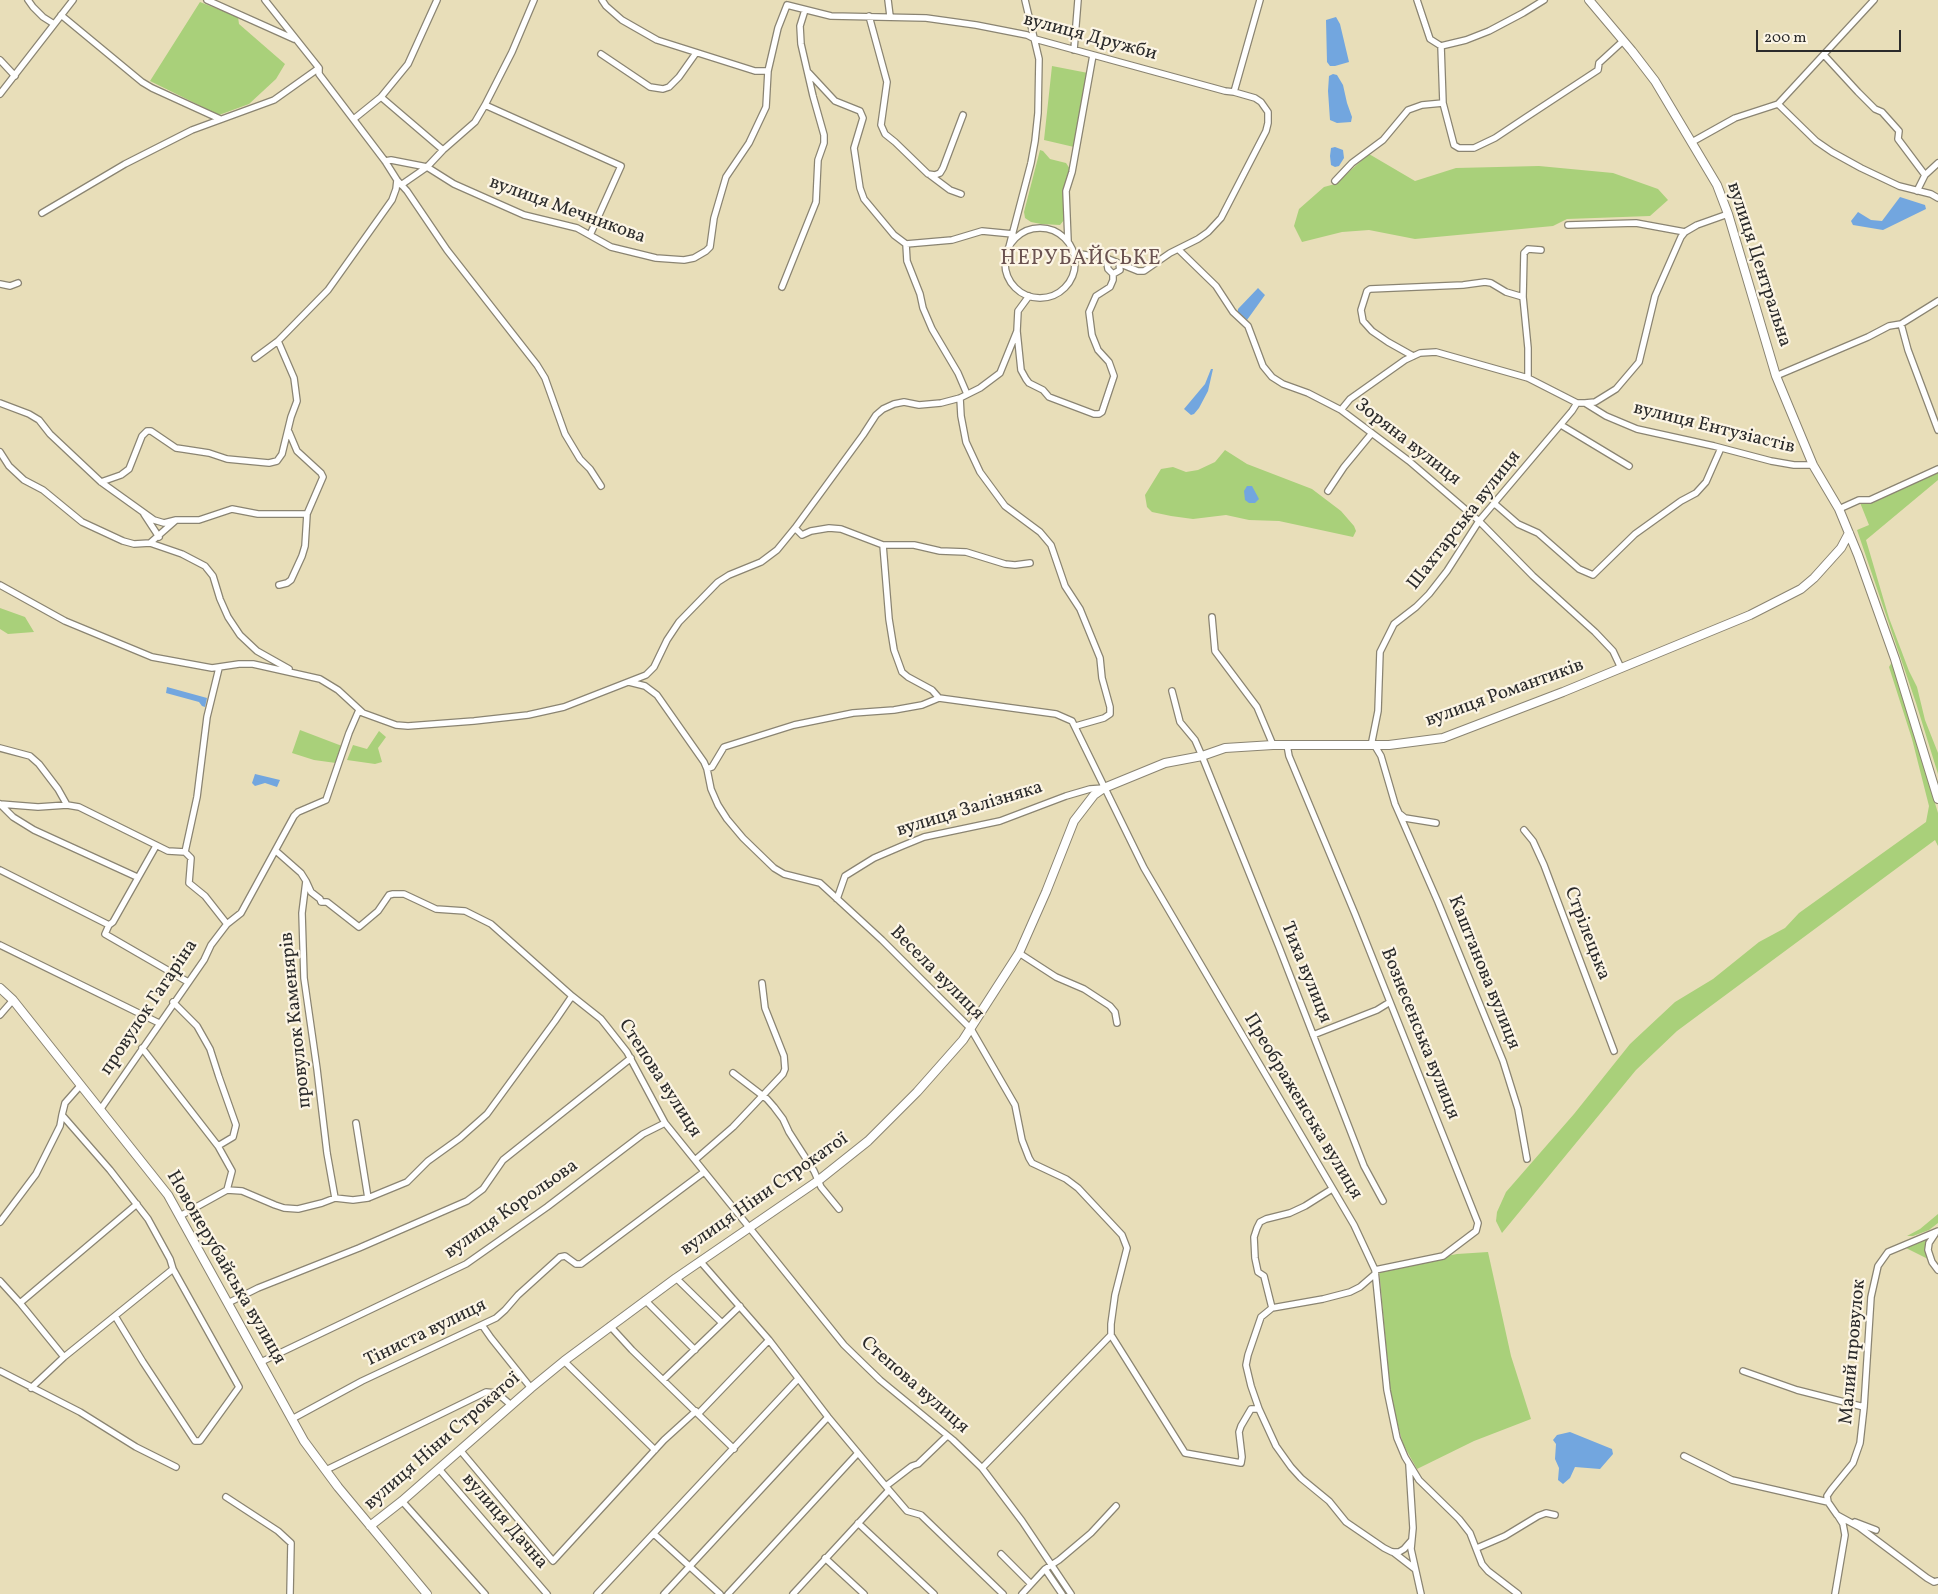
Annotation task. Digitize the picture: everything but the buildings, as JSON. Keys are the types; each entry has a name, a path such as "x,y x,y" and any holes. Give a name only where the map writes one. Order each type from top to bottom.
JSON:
{"street":[{"path":"28,0 43,16 54,24"},
{"path":"0,94 73,0"},
{"path":"207,0 296,40"},
{"path":"265,0 319,68 319,74 355,118 447,250 537,365 545,378 565,434 580,459 590,469 601,486"},
{"path":"355,118 381,97 408,64 437,0"},
{"path":"254,358 278,341 328,290 392,200 399,182 427,167 442,150 471,125 485,105 512,52 534,0"},
{"path":"602,0 622,20 657,40 755,71 768,71"},
{"path":"888,0 890,16"},
{"path":"1026,0 1039,59 1038,112 1035,141 1006,263 1008,276 1017,289 1029,296 1041,298 1050,296 1064,288 1072,279 1074,253 1068,241 1066,191 1072,172 1093,55"},
{"path":"1074,50 1078,0"},
{"path":"1234,92 1260,0"},
{"path":"1417,0 1430,39 1441,46 1466,40 1489,31 1523,14 1544,0"},
{"name":"вулиця Центральна","path":"1589,0 1655,81 1717,186 1728,214 1776,376 1813,465 1839,509 1849,533 1895,659 1938,799"},
{"path":"1692,142 1735,118 1778,104 1874,0"},
{"name":"вулиця Дружби","path":"786,2 805,10 831,16 926,18 1027,35 1074,50 1255,98 1265,107 1268,115 1266,131 1221,218 1208,232 1179,250"},
{"name":"вулиця Мечникова","path":"427,167 454,184 524,215 577,228 611,247 656,258 684,260 694,258 710,247 714,218 726,177 749,143 766,107 768,71 786,2"},
{"path":"782,287 816,202 818,160 824,143 824,135 813,96 800,35 800,26 805,10"},
{"path":"62,15 142,82 220,119"},
{"path":"870,16 887,82 882,130 928,174 950,190 961,194"},
{"path":"1441,46 1444,103 1454,145 1460,148 1474,148 1495,138 1598,70 1599,63 1623,41"},
{"path":"601,54 650,86 663,89 669,87 679,77 696,53"},
{"path":"1824,55 1858,92 1882,112 1899,131 1898,138 1926,175"},
{"path":"0,60 14,76"},
{"path":"42,213 125,164 192,130 274,100 319,68"},
{"path":"809,73 835,101 860,111 863,118 854,148 860,188 864,199 894,235 906,244 952,240 982,231 1013,234"},
{"path":"381,97 442,150"},
{"path":"1335,181 1352,163 1383,140 1408,110 1422,105 1444,103"},
{"path":"1778,104 1816,141 1832,152 1899,186 1931,194 1938,198"},
{"path":"485,105 621,166 590,235"},
{"path":"928,174 940,173 943,168 963,115"},
{"path":"385,161 391,160 427,167"},
{"path":"1917,191 1926,175 1938,163"},
{"path":"1585,403 1595,402 1616,389 1639,362 1655,296 1676,246 1685,232 1697,225 1728,214"},
{"path":"1568,225 1636,223 1685,232"},
{"path":"1009,247 1020,234 1037,228 1054,231 1068,241"},
{"path":"906,244 907,261 920,294 923,308 932,329 958,373 967,394"},
{"path":"1528,378 1528,348 1523,297 1524,253 1528,249 1541,250"},
{"path":"1074,253 1108,261 1113,260 1138,271 1144,271 1170,253 1179,250"},
{"name":"Зоряна вулиця","path":"1179,250 1216,286 1233,312 1248,326 1264,366 1272,376 1283,384 1308,393 1341,410 1410,461 1479,521 1533,576 1595,632 1613,651 1622,668"},
{"path":"1029,296 1018,310 1017,331 1021,370 1029,383 1043,390 1049,397 1094,414 1099,414 1102,412 1114,376 1109,362 1098,350 1092,335 1089,312 1096,296 1110,286 1113,280 1113,274 1108,269 1108,261"},
{"path":"1113,274 1120,270 1119,264"},
{"path":"1413,356 1388,342 1363,321 1361,310 1366,291 1370,289 1463,285 1485,282 1491,283 1506,292 1523,297"},
{"path":"0,284 10,286 18,283"},
{"path":"1776,376 1890,326 1901,324 1938,301"},
{"path":"1901,324 1908,350 1938,430"},
{"path":"0,585 65,621 141,653 198,666 218,668 246,664 312,676 329,683 359,710 374,718 396,725 408,726 474,721 528,715 564,707 646,675 654,667 667,640 679,622 718,582 770,557 795,528 876,415 883,409 904,402 919,405 941,403 960,398 980,388 1000,373 1017,331"},
{"path":"101,482 121,476 129,469 140,440 144,432 147,431 183,450 209,454 227,460 269,463 277,461 280,458 291,417 298,401 297,389 278,341"},
{"name":"вулиця Ентузіастів","path":"1341,410 1350,399 1404,360 1420,353 1436,352 1528,378 1577,402 1585,403 1606,416 1637,428 1770,461 1794,466 1813,465"},
{"path":"707,769 712,767 724,747 794,725 853,712 894,710 922,705 939,698 1056,714 1066,717 1076,726 1104,718 1110,714 1110,707 1102,678 1100,658 1080,609 1065,586 1050,545 1040,532 1005,506 980,472 966,442 960,416 960,398"},
{"name":"Шахтарська вулиця","path":"1373,746 1378,712 1380,652 1394,624 1429,594 1447,572 1479,521 1561,425 1577,402"},
{"path":"0,403 29,414 39,420 50,434 101,482 154,520 164,523 176,520 200,520 232,509 258,514 307,514"},
{"path":"1561,425 1629,466"},
{"path":"279,585 291,580 302,556 305,546 307,514 323,477 322,473 297,451 288,431"},
{"path":"1328,491 1344,467 1372,433"},
{"path":"1495,504 1518,524 1538,533 1579,569 1592,575 1635,534 1696,493 1706,482 1721,448"},
{"path":"0,452 9,466 24,480 43,490 82,522 123,541 134,544 150,543 182,554 205,566 212,576 228,617 240,635 257,651 292,672"},
{"path":"0,465 9,466"},
{"path":"1839,509 1859,500 1870,500 1938,469"},
{"path":"141,510 159,537"},
{"path":"150,543 176,520"},
{"path":"795,528 802,536 819,528 840,529 884,545 914,545 940,552 966,552 1005,564 1030,564"},
{"name":"вулиця Романтиків","path":"1104,788 1165,763 1202,756 1225,748 1273,745 1373,746 1409,744 1443,738 1622,668 1750,615 1801,589 1814,578 1835,554 1849,533"},
{"path":"884,545 889,619 894,650 902,672 932,690 939,698"},
{"path":"1212,617 1215,651 1257,707 1273,745"},
{"path":"185,852 197,797 205,726 218,668"},
{"path":"629,682 645,686 646,675"},
{"name":"Весела вулиця","path":"645,686 657,695 707,769 711,789 718,805 743,838 774,868 792,877 820,883 882,940 971,1029 1015,1105 1022,1140 1032,1163 1078,1188 1122,1235 1126,1241 1127,1248 1112,1310 1112,1334"},
{"name":"Тиха вулиця","path":"1172,691 1180,722 1195,740 1202,756 1314,1035 1364,1166 1383,1201"},
{"name":"провулок Гагаріна","path":"100,1110 173,1002 204,960 211,945 227,924 242,913 294,816 298,812 326,800 359,710"},
{"name":"Преображенська вулиця","path":"1076,726 1104,788 1144,868 1354,1225 1375,1272 1387,1390 1392,1420 1408,1464 1419,1480 1459,1519 1470,1533 1482,1564 1488,1571 1518,1594"},
{"name":"Вознесенська вулиця","path":"1287,745 1289,756 1478,1223 1476,1231 1443,1256 1375,1272"},
{"name":"Каштанова вулиця","path":"1373,746 1381,756 1395,804 1438,902 1503,1061 1518,1109 1527,1159"},
{"path":"0,748 30,756 39,764 67,805"},
{"name":"вулиця Залізняка","path":"836,899 845,876 874,858 902,846 942,833 1000,821 1066,796 1090,789 1104,788"},
{"name":"вулиця Ніни Строкатої","path":"370,1526 402,1501 564,1361 645,1300 819,1180 868,1141 896,1114 946,1061 971,1029 1019,953 1074,821 1094,795 1104,788"},
{"path":"137,878 34,830 13,817 0,804 38,807 67,805 79,807 110,821 156,846 168,851 185,852 191,858 189,883 205,896 227,924"},
{"path":"1399,812 1405,818 1436,823"},
{"name":"Стрілецька","path":"1524,830 1533,841 1544,865 1614,1051"},
{"path":"156,846 105,934 188,982"},
{"path":"276,851 301,873 306,881"},
{"path":"0,870 109,925"},
{"name":"Степова вулиця","path":"306,881 311,892 320,898 321,902 327,902 359,927 378,911 389,895 393,894 404,894 436,909 465,911 491,924 572,996 601,1019 631,1058 665,1123 844,1345 880,1380 982,1468 1052,1564 1071,1594"},
{"name":"провулок Каменярів","path":"306,881 302,913 304,978 318,1069 327,1153 335,1198"},
{"path":"0,945 159,1023"},
{"path":"1019,953 1056,977 1084,989 1110,1006 1115,1012 1117,1023"},
{"path":"695,1160 732,1127 783,1074 786,1064 764,1008 762,983"},
{"name":"Новонерубайська вулиця","path":"0,988 12,1000 158,1180 180,1216 304,1441 426,1594"},
{"path":"180,1216 228,1190 242,1191 275,1205 292,1209 304,1208 335,1198 353,1200 368,1198 407,1182 428,1160 460,1138 487,1114 572,996"},
{"path":"0,1015 12,1000"},
{"path":"173,1002 197,1026 210,1049 236,1125 233,1137 218,1146"},
{"path":"1314,1035 1377,1010 1390,1002"},
{"path":"142,1048 218,1146 232,1171 228,1190"},
{"path":"228,1303 258,1288 358,1248 467,1201 483,1189 503,1160 631,1058"},
{"path":"733,1073 763,1096 783,1119 819,1180 821,1187 839,1209"},
{"path":"0,1222 36,1174 60,1126 64,1103 80,1086"},
{"path":"62,1113 148,1219 170,1259 173,1269 239,1387 200,1441 195,1441 115,1316"},
{"path":"356,1123 368,1198"},
{"name":"вулиця Корольова","path":"261,1362 466,1264 547,1207 643,1134 665,1123"},
{"name":"Тіниста вулиця","path":"292,1419 362,1381 496,1318 560,1256 566,1256 576,1264 582,1264 704,1172"},
{"path":"1272,1308 1264,1276 1258,1272 1256,1265 1254,1248 1257,1228 1260,1222 1290,1213 1332,1189"},
{"path":"20,1303 137,1204"},
{"path":"1937,1232 1931,1238 1928,1250 1932,1262 1938,1270"},
{"name":"Малий провулок","path":"1828,1502 1831,1490 1848,1470 1857,1455 1864,1406 1871,1297 1878,1266 1888,1252 1937,1232"},
{"path":"700,1261 769,1340 828,1417 907,1511 921,1515 1003,1594"},
{"path":"31,1388 64,1357 173,1269"},
{"path":"1375,1272 1360,1287 1350,1292 1272,1308 1261,1317 1246,1365 1259,1409 1276,1446 1290,1467 1329,1501 1346,1522 1415,1569"},
{"path":"676,1278 722,1323"},
{"path":"0,1281 64,1357"},
{"path":"645,1300 695,1350"},
{"path":"664,1380 740,1306"},
{"path":"482,1325 531,1388"},
{"path":"610,1326 734,1449"},
{"path":"982,1468 1112,1334 1185,1454 1241,1464 1239,1432 1250,1409 1259,1409"},
{"path":"460,1450 553,1560 655,1450 697,1412 769,1340"},
{"path":"564,1361 655,1450"},
{"path":"0,1371 80,1412 136,1447 176,1467"},
{"path":"1743,1371 1796,1390 1864,1406"},
{"path":"598,1594 798,1379"},
{"path":"326,1470 486,1392 497,1393 511,1405"},
{"path":"664,1594 828,1417"},
{"path":"794,1594 887,1488 912,1466 918,1464 947,1436"},
{"path":"728,1594 858,1453"},
{"path":"1684,1456 1732,1480 1828,1502 1843,1524 1845,1535 1834,1594"},
{"name":"Преображенська вулиця","path":"1408,1464 1412,1557 1421,1594"},
{"name":"вулиця Дачна","path":"439,1469 547,1594"},
{"path":"226,1497 278,1530 291,1543 290,1594"},
{"path":"402,1501 485,1594"},
{"path":"1022,1594 1045,1569 1090,1533 1116,1506"},
{"path":"1477,1548 1504,1536 1538,1516 1546,1513 1555,1515"},
{"path":"1837,1514 1876,1530"},
{"path":"1837,1514 1859,1527 1927,1578 1934,1582 1938,1581"},
{"path":"858,1523 934,1594"},
{"path":"654,1534 720,1594"},
{"path":"1392,1552 1399,1552 1412,1541"},
{"path":"1001,1554 1031,1584"},
{"path":"825,1558 864,1594"},
{"path":"1045,1569 1062,1594"}],"green space":[{"path":"200,2 238,17 239,24 285,64 276,79 249,104 219,115 150,81"},
{"path":"1052,66 1088,73 1074,147 1044,140"},
{"path":"1040,150 1050,159 1066,163 1070,169 1064,220 1060,225 1031,222 1025,218 1024,212"},
{"path":"1369,154 1415,181 1456,168 1539,166 1613,173 1658,189 1668,200 1650,216 1567,219 1553,226 1415,239 1369,230 1342,232 1302,242 1294,226 1299,209 1324,187 1335,184"},
{"path":"1225,450 1247,464 1312,489 1341,511 1354,526 1356,531 1353,537 1279,521 1249,520 1226,515 1193,519 1171,516 1152,512 1147,507 1145,495 1161,469 1173,467 1186,472 1198,470 1215,462"},
{"path":"1938,469 1938,480 1866,540 1889,618 1917,687 1925,720 1938,753 1938,774 1857,530 1869,525 1859,500 1870,500"},
{"path":"0,608 25,617 34,632 8,634 0,629"},
{"path":"1892,662 1938,813 1938,846 1935,840 1677,1031 1636,1070 1502,1233 1496,1221 1497,1212 1506,1192 1574,1114 1630,1044 1675,1002 1713,979 1759,942 1785,928 1799,913 1926,822 1929,806 1912,739 1889,667"},
{"path":"300,730 342,746 336,763 314,760 292,753"},
{"path":"379,731 386,737 378,748 382,762 375,764 347,760 353,745 367,749"},
{"path":"1938,1214 1938,1223 1929,1230 1913,1236 1907,1236 1920,1229"},
{"path":"1928,1238 1928,1259 1904,1247"},
{"path":"1488,1252 1511,1356 1531,1419 1474,1441 1417,1469 1403,1444 1391,1400 1379,1269 1457,1254"}],"water":[{"path":"1336,17 1340,24 1349,62 1330,66 1327,62 1326,20"},
{"path":"1337,75 1343,85 1352,117 1351,122 1337,123 1330,120 1328,91 1329,76"},
{"path":"1335,147 1343,150 1344,158 1339,166 1335,167 1331,165 1330,156 1331,148"},
{"path":"1900,197 1925,205 1926,209 1883,230 1853,225 1851,221 1858,212 1871,220 1882,221"},
{"path":"1258,288 1265,295 1247,320 1238,312 1238,309"},
{"path":"1211,369 1213,369 1208,391 1199,408 1191,415 1184,409 1205,384"},
{"path":"1247,486 1252,486 1259,499 1255,503 1249,503 1245,500 1244,491"},
{"path":"167,687 207,698 205,707 199,702 166,693"},
{"path":"255,774 280,780 277,787 265,783 255,786 252,783"},
{"path":"1570,1432 1612,1449 1613,1454 1600,1469 1575,1467 1570,1478 1563,1484 1558,1480 1559,1468 1555,1459 1556,1444 1553,1440 1557,1435"}],"district":[{"name":"НЕРУБАЙСЬКЕ","path":"1081,260"}]}
